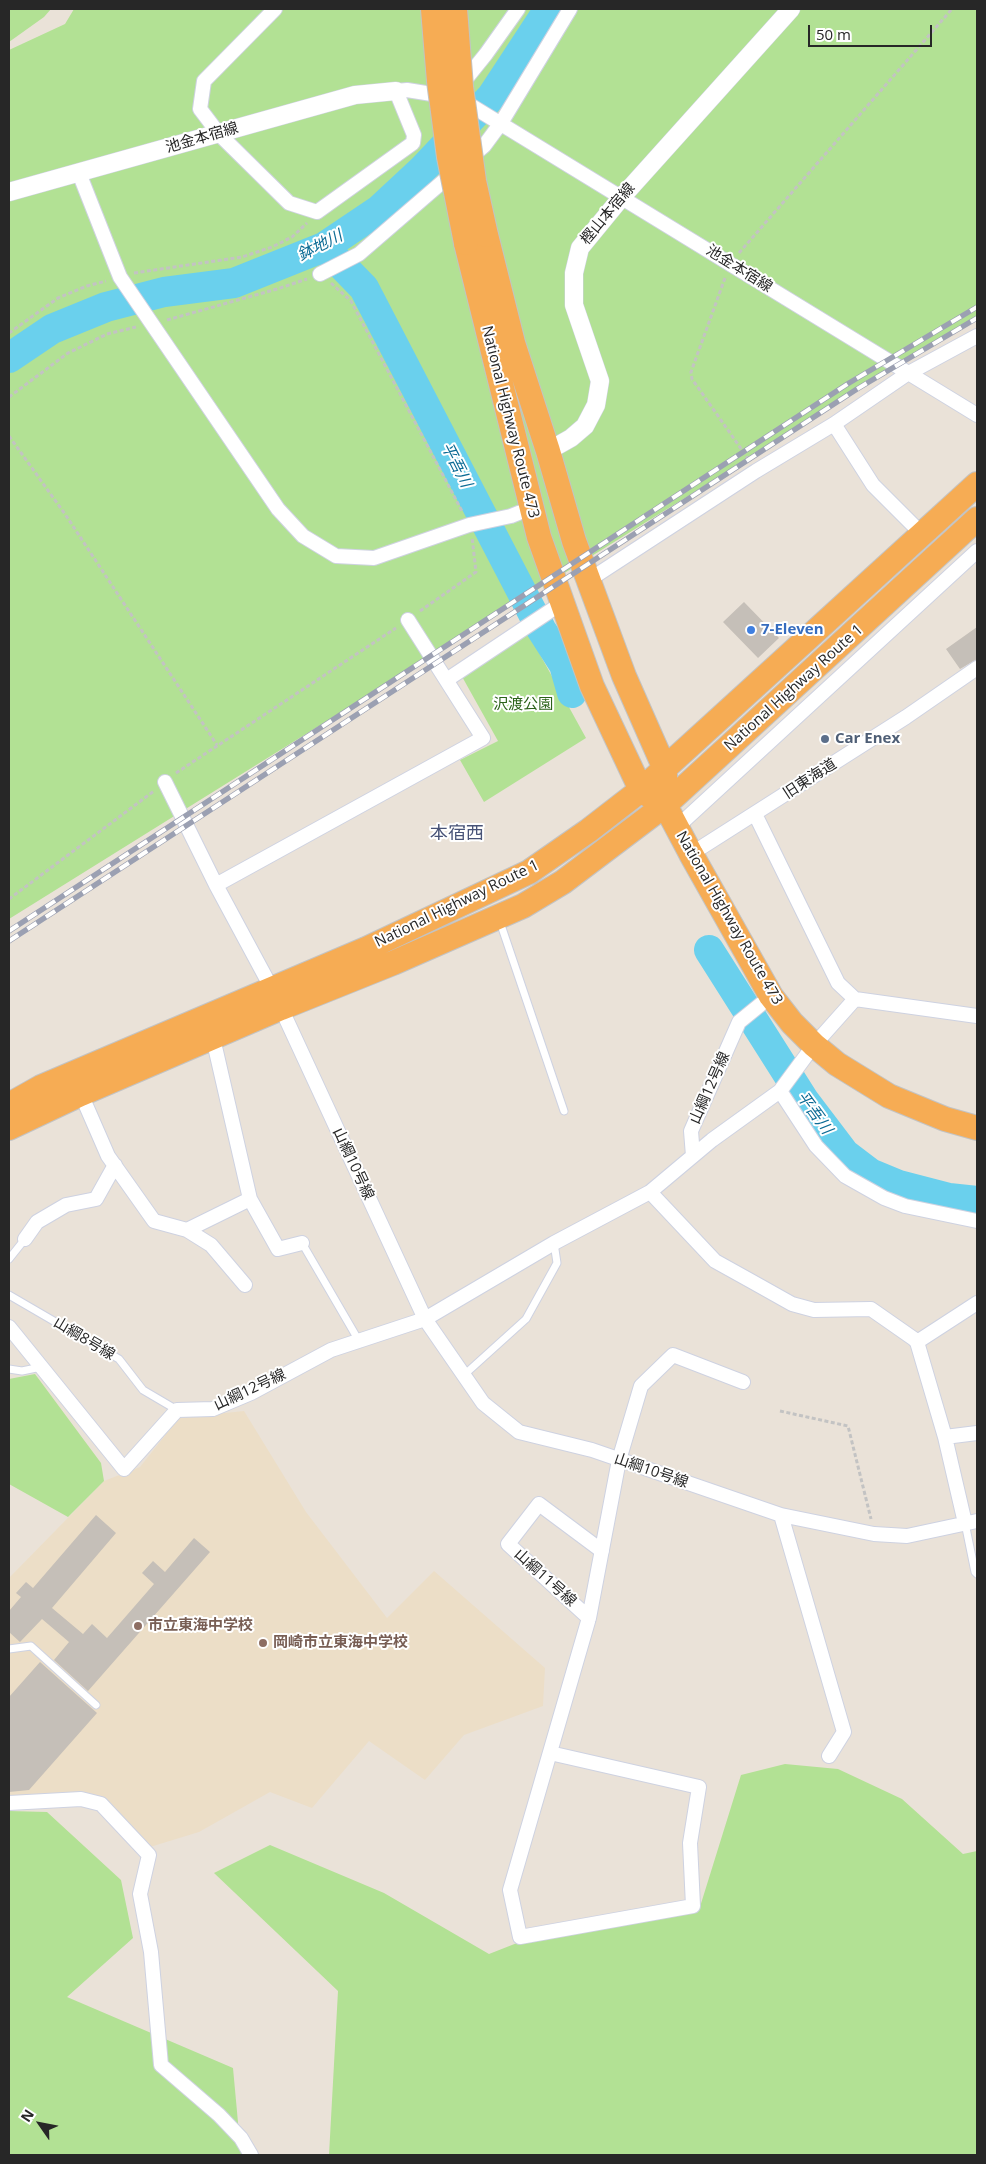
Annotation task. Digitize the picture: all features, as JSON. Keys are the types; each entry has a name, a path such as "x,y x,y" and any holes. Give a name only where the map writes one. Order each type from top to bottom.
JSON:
{"highway":[{"name":"National Highway Route 473","path":"433,9 439,81 448,148 476,239 513,343 548,451 574,541 624,676 665,768 665,806"},
{"name":"National Highway Route 473","path":"455,9 461,87 474,181 476,239 521,512 592,686 641,790 665,806 771,996 792,1023 837,1064 889,1096 945,1119 977,1128"},
{"name":"National Highway Route 1","path":"9,1128 81,1094 213,1038 276,999 366,949 529,872 588,831 641,790 977,484"},
{"name":"National Highway Route 1","path":"9,1105 41,1087 276,999 392,963 523,906 563,882 665,806 977,519"}],"street":[{"path":"275,9 204,82 200,109 219,134 289,203 318,212 413,143 414,135 396,91"},
{"path":"449,99 486,54 518,9"},
{"path":"320,274 359,254 484,146 570,9"},
{"name":"樫山本宿線","path":"548,451 571,438 585,426 596,405 600,381 574,305 574,273 580,248 620,198 791,9"},
{"name":"池金本宿線","path":"9,192 355,95 407,90 449,99 470,105 620,198 730,263 907,374 977,415"},
{"path":"79,172 120,277 278,509 303,536 336,556 374,558 469,525 521,512"},
{"path":"588,580 756,471 834,424 907,374 977,336"},
{"path":"834,424 873,485 923,535"},
{"path":"677,827 977,551"},
{"path":"898,593 898,624"},
{"path":"448,679 558,606"},
{"path":"216,885 484,738 448,679 408,620"},
{"name":"旧東海道","path":"692,854 906,718 977,668"},
{"path":"752,727 785,727"},
{"name":"山綱10号線","path":"165,782 216,885 276,999 425,1319 483,1403 519,1432 619,1460 781,1516 874,1534 906,1536 971,1522"},
{"path":"755,814 838,983 856,998 977,1016"},
{"name":"山綱12号線","path":"693,1156 692,1130 739,1022 771,996"},
{"name":"山綱12号線","path":"177,1410 212,1409 251,1393 331,1350 425,1319 554,1244 650,1192 693,1156 780,1091 814,1045 856,998"},
{"path":"213,1038 250,1199 278,1249 302,1243"},
{"path":"780,1091 816,1146 845,1176 884,1198 905,1206 977,1221"},
{"path":"81,1094 108,1156 154,1221 187,1230 211,1245 245,1285"},
{"path":"25,1238 37,1222 66,1206 96,1199 115,1165"},
{"path":"650,1192 715,1261 792,1304 814,1310 871,1309 917,1342 971,1522"},
{"path":"187,1230 250,1199"},
{"path":"917,1342 977,1302"},
{"path":"9,1327 124,1469 177,1410"},
{"path":"550,1753 699,1787 690,1843 693,1906 520,1937 510,1890 589,1618 619,1460 640,1386 673,1355 743,1382"},
{"path":"945,1437 977,1433"},
{"name":"山綱11号線","path":"589,1618 508,1544 539,1504 602,1551"},
{"path":"781,1516 844,1732 829,1756"},
{"path":"9,1803 81,1799 101,1804 149,1855 140,1894 151,1952 161,2064 219,2115 241,2138 252,2155"}],"lane":[{"path":"498,916 564,1111"},
{"path":"9,1259 25,1238"},
{"path":"302,1243 359,1341"},
{"path":"464,1375 526,1319 557,1263 554,1244"},
{"name":"山綱8号線","path":"9,1295 119,1359 143,1390 177,1410"},
{"path":"9,1369 22,1371 41,1367"},
{"path":"971,1522 975,1572 977,1574"},
{"path":"9,1649 30,1646 96,1705"}],"path":[{"path":"756,471 692,379 691,372 730,263 952,9"},
{"path":"9,333 58,298 87,286 139,272 242,257 272,247 292,237 318,212"},
{"path":"9,899 182,768 408,620 476,572 475,548 469,525 352,300 320,274"},
{"path":"9,436 67,517 217,745"},
{"path":"780,1411 848,1426 874,1534"}],"shaded area":[{"name":"岡崎市立東海中学校","path":"244,1411 306,1512 387,1618 434,1571 545,1668 543,1706 464,1735 425,1780 369,1741 312,1808 270,1792 199,1832 150,1847 105,1800 79,1792 9,1797 9,1578 104,1481 140,1467 179,1418"}],"green space":[{"path":"9,9 51,9 44,17 9,42"},
{"path":"74,9 977,9 977,316 9,919 9,50 65,24"},
{"name":"沢渡公園","path":"527,631 586,738 484,802 460,760 498,741 460,673"},
{"path":"35,1374 101,1463 104,1481 68,1517 9,1484 9,1379"},
{"path":"785,1764 838,1769 902,1799 963,1854 977,1851 977,2155 329,2155 338,1991 214,1873 270,1845 384,1893 489,1954 517,1943 699,1910 741,1775"},
{"path":"9,1811 47,1812 121,1880 133,1938 67,1997 233,2068 241,2155 9,2155"}],"building":[{"name":"7-Eleven","path":"744,602 779,638 758,658 723,622"},
{"path":"977,627 977,659 960,669 946,649"},
{"path":"96,1515 116,1533 52,1608 83,1634 92,1624 107,1638 154,1584 142,1573 153,1561 165,1572 194,1538 210,1552 88,1691 54,1660 69,1642 42,1619 20,1642 9,1632 9,1611 21,1597 16,1593 26,1582 33,1588"},
{"path":"40,1662 97,1713 29,1790 9,1792 9,1697"}],"waterway":[{"name":"鉢地川","path":"9,358 52,329 106,307 164,292 234,283 324,247 379,210 422,170 492,96 549,9"},
{"name":"平吾川","path":"324,247 364,288 541,629 564,665 572,693"},
{"name":"平吾川","path":"709,950 804,1100 845,1154 870,1173 899,1185 949,1198 977,1201"}],"railway":[{"path":"9,931 849,383 977,307"},
{"path":"9,941 857,389 977,318"}],"place":[{"name":"7-Eleven","path":"751,630"},
{"name":"Car Enex","path":"825,739"},
{"name":"市立東海中学校","path":"138,1626"},
{"name":"岡崎市立東海中学校","path":"263,1643"}],"district":[{"name":"本宿西","path":"457,834"}]}
